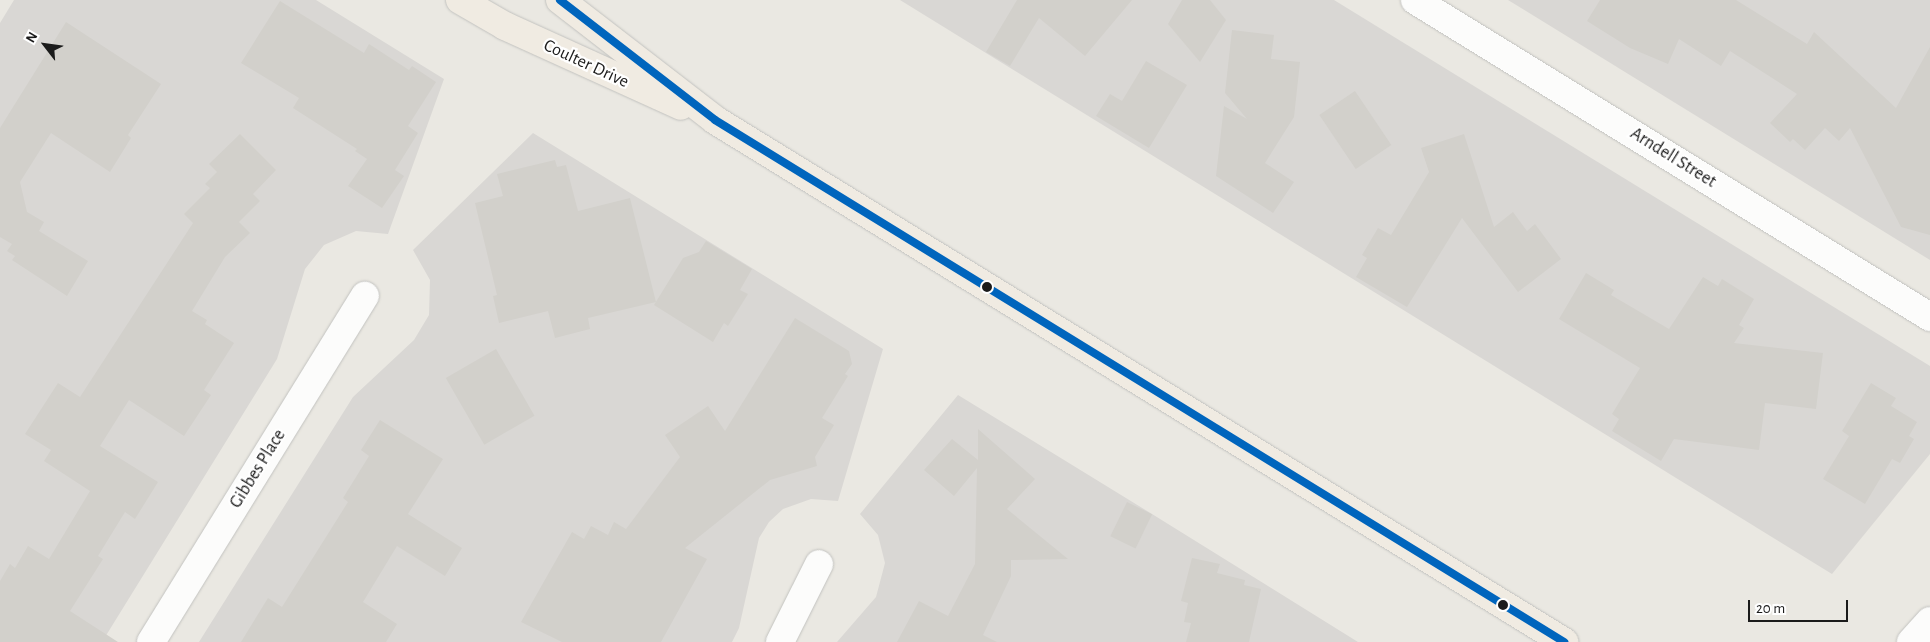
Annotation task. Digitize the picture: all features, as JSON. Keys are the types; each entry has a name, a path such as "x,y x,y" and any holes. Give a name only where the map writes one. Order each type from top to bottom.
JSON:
{"main road":[{"name":"Coulter Drive","path":"460,0 504,26 609,76 715,120"},
{"name":"Coulter Drive","path":"560,0 715,120 1564,642"}],"street":[{"name":"Arndell Street","path":"1415,0 1930,316"},
{"name":"Gibbes Place","path":"151,642 365,296"},
{"path":"780,642 819,564"},
{"path":"1911,642 1930,621"}],"shaded area":[{"path":"14,0 316,0 444,79 388,234 356,231 324,245 305,269 277,359 102,642 0,642 0,23"},
{"path":"900,0 1334,0 1930,366 1930,454 1832,574"},
{"path":"1508,0 1930,0 1930,260"},
{"path":"533,133 883,349 838,501 811,499 783,509 769,522 759,538 739,628 732,642 199,642 353,397 414,340 429,315 430,280 413,250"},
{"path":"958,395 1358,642 837,642 876,597 885,563 878,535 860,514"}],"building":[{"path":"1017,0 1132,0 1085,56 1039,18 1010,66 986,52"},
{"path":"1182,0 1210,0 1226,20 1200,62 1168,24"},
{"path":"1600,0 1736,0 1807,44 1814,32 1896,108 1930,47 1930,235 1901,227 1850,128 1839,141 1825,128 1805,150 1793,139 1790,142 1770,123 1797,94 1730,51 1721,66 1679,39 1668,64 1630,48 1587,21"},
{"path":"280,1 364,53 369,44 409,70 412,66 436,82 408,126 418,133 395,170 404,176 382,208 348,186 367,159 355,151 357,149 293,108 299,98 241,63"},
{"path":"66,22 161,84 128,135 131,138 110,172 51,133 20,182 27,212 44,222 39,231 88,261 67,296 12,260 15,256 7,251 12,244 0,237 0,128"},
{"path":"1232,30 1274,35 1271,59 1300,62 1294,117 1265,163 1294,182 1273,213 1216,176 1224,106 1247,119 1225,93"},
{"path":"1146,61 1187,85 1149,148 1096,116 1110,94 1122,101"},
{"path":"1355,91 1391,145 1356,169 1319,115"},
{"path":"240,134 276,170 253,194 260,201 239,222 250,233 225,257 192,311 207,320 205,324 234,343 204,390 211,395 184,436 129,400 100,446 158,482 135,519 125,512 98,556 103,559 70,611 118,642 0,642 0,581 10,564 15,568 28,546 49,559 90,491 44,461 51,450 25,434 58,383 80,397 193,223 184,214 210,188 205,184 217,172 209,164"},
{"path":"1464,134 1494,227 1513,212 1527,231 1535,224 1561,259 1518,292 1462,218 1407,307 1356,277 1367,258 1362,255 1378,228 1391,235 1429,172 1421,148"},
{"path":"555,160 557,167 566,165 578,211 630,198 656,302 588,318 590,329 555,338 548,311 499,323 493,296 497,295 475,203 503,196 497,174"},
{"path":"706,241 752,269 740,290 748,294 728,326 724,323 713,342 654,305 683,258 699,252"},
{"path":"1586,273 1614,290 1611,295 1669,329 1703,277 1718,286 1722,279 1754,299 1739,325 1744,328 1734,343 1823,353 1816,409 1765,403 1759,450 1674,439 1661,461 1612,431 1619,419 1612,414 1640,368 1559,319"},
{"path":"795,318 849,351 852,364 845,374 848,376 822,418 834,425 815,457 817,466 770,480 685,548 707,559 661,642 562,642 521,622 572,532 584,539 591,526 608,535 614,522 626,529 680,457 665,435 708,406 725,431"},
{"path":"496,349 534,416 484,445 446,378"},
{"path":"1871,383 1896,398 1891,406 1917,422 1909,436 1914,439 1900,463 1892,459 1865,504 1823,479 1849,436 1842,431"},
{"path":"380,420 443,459 408,514 462,548 445,576 397,546 363,602 397,624 386,642 241,642 268,598 282,607 348,502 343,498 369,456 361,450"},
{"path":"978,429 1035,479 1007,509 1068,559 1011,560 1011,576 983,635 997,642 897,642 919,601 948,616 975,564 977,468 954,496 924,470 952,439 978,460"},
{"path":"1127,502 1152,514 1136,548 1110,536"},
{"path":"1192,558 1220,564 1217,573 1245,580 1244,585 1261,589 1249,642 1186,642 1191,623 1184,622 1188,603 1181,601"}],"transit line":[{"path":"560,0 715,120 1564,642"}]}
